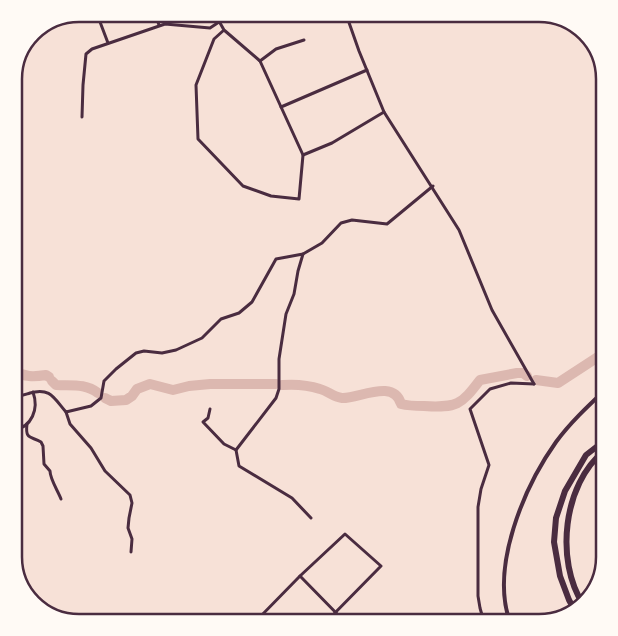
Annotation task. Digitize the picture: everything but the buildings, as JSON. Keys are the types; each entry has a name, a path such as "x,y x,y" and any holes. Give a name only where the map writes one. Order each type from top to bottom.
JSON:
{"highway":[{"path":"571,603 560,576 554,542 556,518 565,491 586,455 596,447"},
{"path":"578,597 566,556 566,533 576,490 596,461"}],"street":[{"path":"101,22 108,43"},
{"path":"82,117 86,54 92,49 159,25 210,28 219,22"},
{"path":"219,22 224,30 260,61 303,156 298,199 270,196 242,186 198,139 196,84 214,38 224,30"},
{"path":"349,23 384,112 433,186 459,230 492,310 534,384 510,383 490,390 470,409 489,465 481,489 478,507 478,596 482,614"},
{"path":"260,61 276,49 304,40"},
{"path":"280,107 367,70"},
{"path":"303,156 332,143 384,112"},
{"path":"66,412 91,406 102,398 104,382 116,369 136,353 144,351 162,353 176,350 202,338 221,319 239,313 252,302 276,259 303,254 322,243 341,223 352,220 387,224 433,186"},
{"path":"303,254 294,294 286,314 279,359 279,389 276,398 236,450 239,466 292,498 311,518"},
{"path":"22,396 39,390 50,393 66,412 70,424 91,448 105,471 130,494 132,502 128,518 128,528 132,539 131,552"},
{"path":"22,427 35,415 36,400 34,392"},
{"path":"507,614 505,570 508,544 514,524 543,462 556,442 576,418 596,399"},
{"path":"210,409 208,418 203,422 224,444 236,450"},
{"path":"27,424 26,432 28,436 41,442 43,446 44,464 50,471 50,476 54,481 61,500"},
{"path":"263,614 300,576 345,534 381,566 336,612 300,576"}],"waterway":[{"path":"536,380 558,383 596,358"},
{"path":"282,385 311,387 342,398 383,391 391,392 397,396 401,404 444,406 463,400 480,380 517,373 523,373 527,376"},
{"path":"22,374 46,375 49,377"},
{"path":"52,381 56,385 83,386 98,393"},
{"path":"105,398 111,401 126,400 137,389 150,384 173,390 210,384 276,384"}]}
